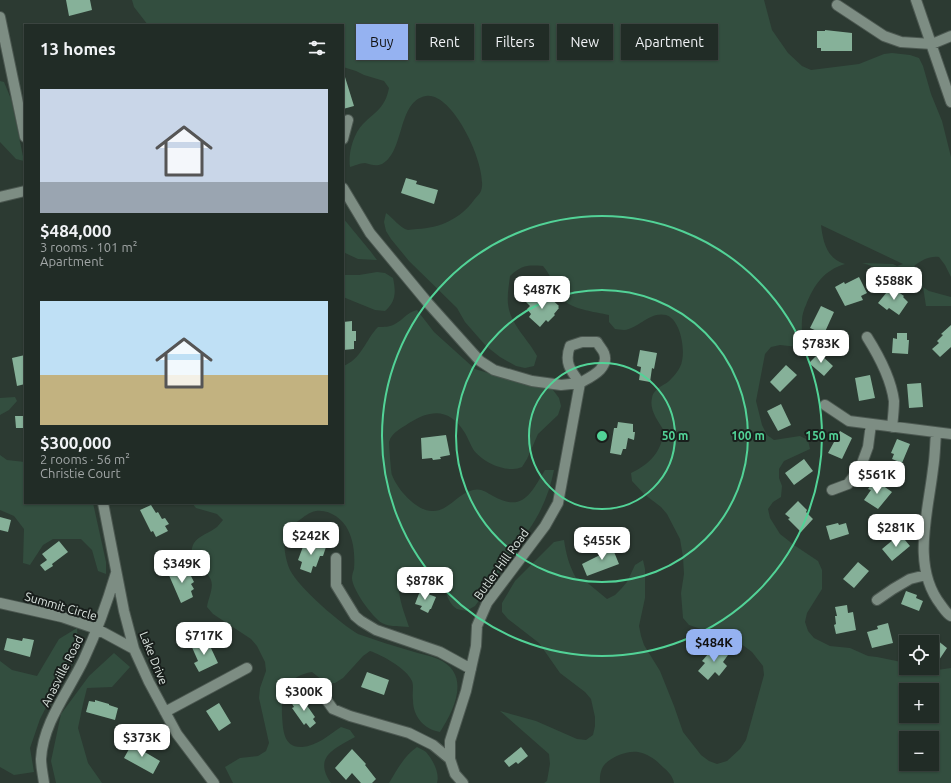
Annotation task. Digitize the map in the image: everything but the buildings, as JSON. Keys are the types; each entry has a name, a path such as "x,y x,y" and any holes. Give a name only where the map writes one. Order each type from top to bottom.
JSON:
{"street":[{"path":"916,0 951,102"},
{"path":"837,5 884,36 900,42 932,44 951,36"},
{"path":"0,17 24,132"},
{"path":"344,135 348,120"},
{"name":"Butler Hill Road","path":"344,190 370,233 428,303 480,361 494,370 532,382 561,385 580,383 558,503 540,533 487,603 477,626 476,646 466,691 450,741 450,759 455,774 463,783"},
{"path":"0,197 24,191"},
{"path":"867,337 878,354 891,387 894,402 892,427"},
{"path":"825,405 848,421 951,434"},
{"path":"832,490 848,484 862,466 868,447 871,424"},
{"path":"936,433 923,546 926,575 934,597 951,616"},
{"name":"Lake Drive","path":"103,504 124,611 134,649 149,682 177,734 214,783"},
{"path":"336,558 336,584 355,616 361,621 376,630 440,652 471,669"},
{"name":"Anasville Road","path":"44,783 41,759 45,736 97,629 116,572"},
{"path":"877,600 910,579 926,575"},
{"name":"Summit Circle","path":"0,602 62,617 97,629 134,649"},
{"path":"165,712 247,668"},
{"path":"317,687 333,708 350,716 409,733 433,745 450,759"}],"green space":[{"path":"132,0 764,0 772,30 788,53 802,66 811,70 859,64 884,54 892,53 910,55 919,58 942,121 951,157 951,277 939,257 926,259 914,266 920,270 923,287 899,267 880,268 862,263 893,264 897,266 903,264 821,225 823,238 830,254 839,262 845,264 831,270 816,285 803,312 802,336 798,347 780,345 771,347 765,354 756,401 762,425 767,435 774,440 800,436 808,440 810,449 784,461 779,469 779,478 782,486 781,497 773,502 768,509 770,518 780,534 818,561 822,570 822,589 807,613 805,622 808,631 814,638 830,646 850,648 868,656 899,662 899,675 939,675 939,670 951,668 951,783 674,783 669,773 655,760 646,754 628,752 619,755 604,765 601,772 600,783 544,783 547,781 550,764 549,754 500,711 536,721 577,739 586,740 593,735 595,726 595,717 591,699 585,692 560,673 539,643 508,619 502,612 502,603 515,581 554,542 564,540 571,569 576,578 584,580 607,599 615,595 621,589 627,582 635,565 643,560 645,569 645,598 639,626 641,636 644,645 660,671 683,732 701,755 709,761 717,764 727,761 740,749 746,740 764,675 763,666 752,652 744,646 728,638 689,625 683,618 681,593 684,574 680,539 667,514 661,507 644,494 632,481 631,473 644,466 654,456 660,445 664,431 655,415 651,402 655,391 669,381 679,369 682,361 683,346 679,330 676,323 671,318 660,314 650,317 629,329 615,329 609,322 609,315 575,307 564,300 543,266 525,266 510,276 508,304 512,318 537,356 534,366 525,368 516,366 500,357 486,346 465,322 457,308 409,261 391,239 386,231 384,222 386,213 399,225 408,230 434,227 456,217 468,207 481,191 482,180 480,166 467,133 447,106 436,98 426,96 417,100 410,107 389,158 380,165 363,163 350,167 351,150 356,133 359,128 382,105 389,88 384,81 344,67 344,24 147,24 134,7"},
{"path":"0,81 4,82 11,99 24,161 16,159 0,142"},
{"path":"344,219 377,260 358,259 344,252"},
{"path":"377,272 385,273 393,278 395,288 394,296 389,308 385,311 375,310 344,297 344,275 359,275"},
{"path":"923,287 929,291 951,297 951,306 926,306"},
{"path":"417,310 434,332 475,369 527,385 545,386 553,390 559,398 561,406 558,415 538,434 522,467 514,469 496,466 480,457 473,449 459,425 446,415 432,413 417,418 397,431 389,442 392,475 398,487 414,504 421,508 433,511 444,508 468,492 476,490 483,491 503,501 519,501 530,493 545,470 554,470 547,494 537,517 509,559 475,606 466,611 457,609 452,605 444,588 432,574 415,569 402,571 399,592 409,627 391,626 382,623 373,615 363,602 353,583 354,549 352,539 343,522 331,513 316,511 311,512 291,527 285,535 287,561 295,578 311,596 331,614 358,634 438,659 448,666 455,674 457,693 450,713 440,732 424,725 417,717 413,698 413,683 409,676 400,667 375,653 370,651 363,656 343,678 335,683 326,683 312,672 303,674 291,682 284,693 282,715 285,737 288,741 291,744 302,747 313,745 323,740 341,727 350,730 355,737 333,750 325,760 324,767 331,783 233,783 225,767 240,758 258,756 266,751 269,743 259,698 260,688 266,671 265,662 257,646 251,639 213,614 207,607 212,583 208,575 194,558 192,549 194,543 201,536 217,527 223,520 217,514 196,508 193,504 344,504 344,366 359,354 378,327 393,325"},
{"path":"15,397 17,401 9,410 0,415 0,398"},
{"path":"0,455 7,460 24,462 24,504 93,504 106,562 106,574 98,571 92,550 81,539 53,539 43,545 30,565 23,563 24,529 14,516 0,510"},
{"path":"77,628 78,645 40,719 30,748 34,772 14,775 0,767 0,661 12,670 37,676 59,639"},
{"path":"114,653 130,667 112,687 87,688 78,728 88,763 102,783 56,783 51,761 61,714 89,676"},
{"path":"417,747 426,752 431,759 438,775 437,783 389,783 405,759"}]}
